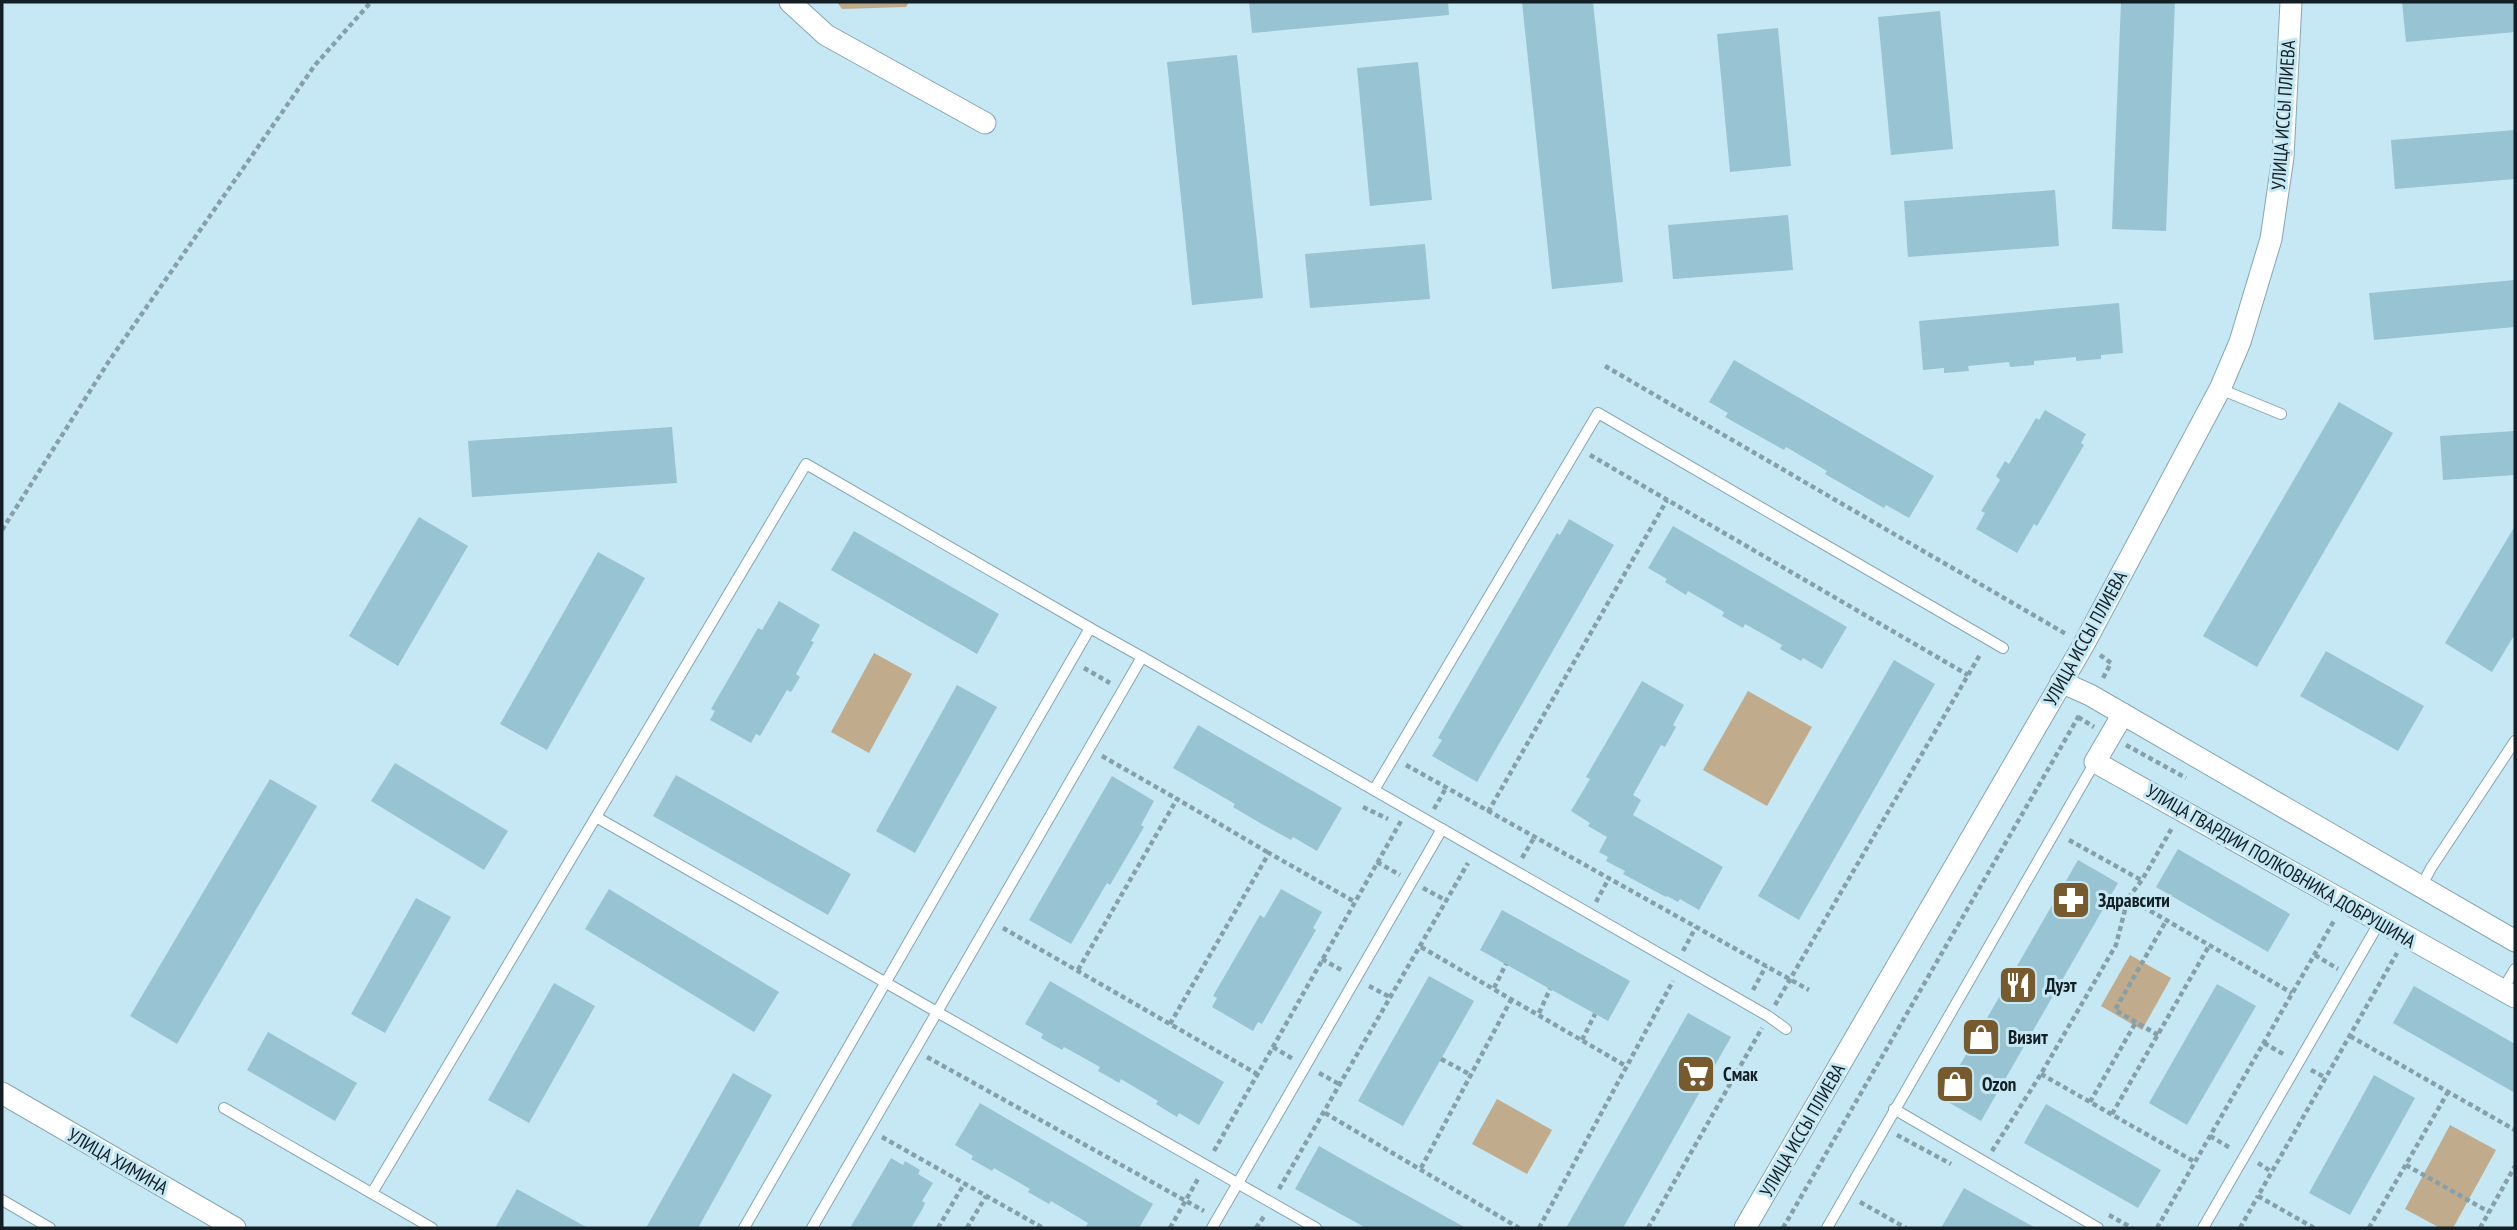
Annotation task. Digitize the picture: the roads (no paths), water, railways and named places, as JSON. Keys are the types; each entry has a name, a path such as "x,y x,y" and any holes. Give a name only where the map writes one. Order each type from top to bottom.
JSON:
{"street":[{"path":"790,2 826,35 985,123"},
{"name":"УЛИЦА ИССЫ ПЛИЕВА","path":"1745,1228 2084,644 2220,388 2240,342 2271,239 2283,157 2291,2"},
{"path":"2061,682 2096,688 2123,714 2515,941"},
{"path":"2095,762 2123,714"},
{"name":"УЛИЦА ГВАРДИИ ПОЛКОВНИКА ДОБРУШИНА","path":"2095,762 2379,923 2509,993"},
{"name":"УЛИЦА ХИМИНА","path":"2,1093 235,1228"}],"lane":[{"path":"2220,388 2281,414"},
{"path":"1374,790 1598,413 2003,648"},
{"path":"372,1194 806,464 1768,1016 1786,1029"},
{"path":"744,1228 1090,628"},
{"path":"812,1228 1142,657"},
{"path":"2421,887 2515,741"},
{"path":"1827,1228 2095,762"},
{"path":"596,817 1316,1228"},
{"path":"1212,1228 1442,829"},
{"path":"2203,1228 2379,923"},
{"path":"2509,993 2515,969"},
{"path":"224,1108 432,1228"},
{"path":"1894,1109 2098,1228"},
{"path":"2,1200 50,1228"}],"place":[{"name":"Здравсити","path":"2071,900"},
{"name":"Дуэт","path":"2018,985"},
{"name":"Визит","path":"1981,1037"},
{"name":"Смак","path":"1696,1074"},
{"name":"Ozon","path":"1955,1084"}]}
